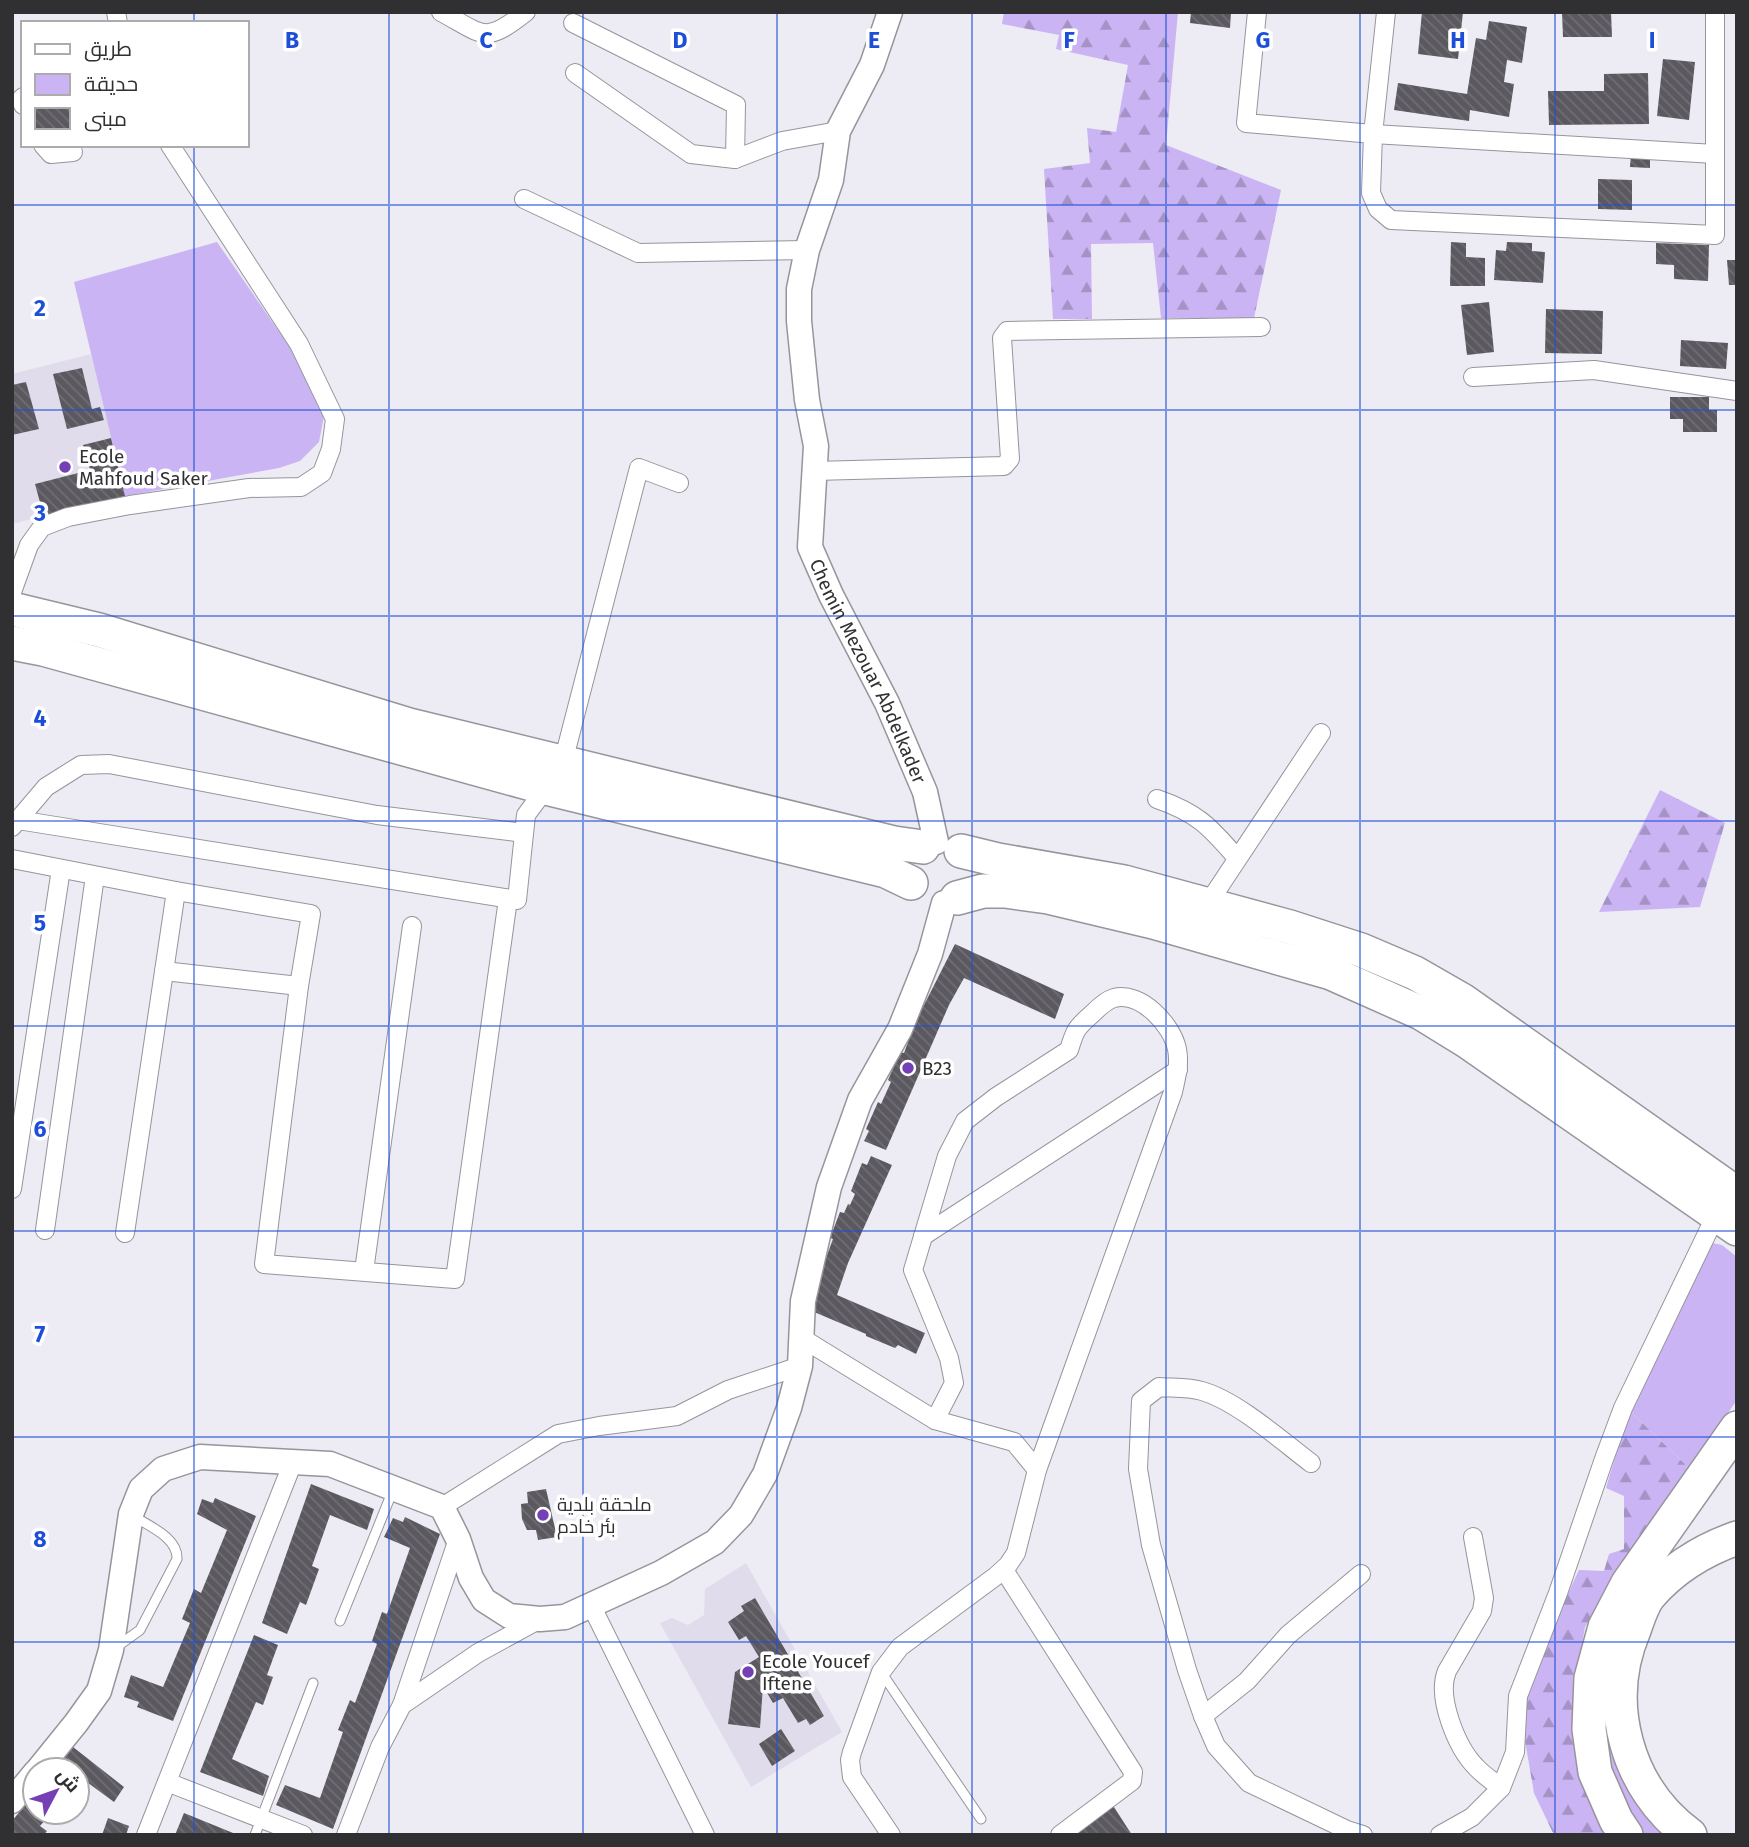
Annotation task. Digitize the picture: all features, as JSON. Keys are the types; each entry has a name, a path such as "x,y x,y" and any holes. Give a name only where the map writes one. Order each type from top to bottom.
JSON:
{"highway":[{"path":"12,609 99,630 409,725 554,775 894,843 940,847 1124,882 1290,927 1361,950 1415,973 1462,1000 1732,1219"},
{"path":"12,643 554,775 886,871 911,883"},
{"path":"950,901 966,889 970,876 969,862 940,847 914,857 909,870 911,883 919,895 930,902 950,901 983,891 1048,897 1153,922 1331,973 1422,1013 1732,1219"},
{"path":"1626,1835 1616,1820 1595,1772 1589,1729 1591,1678 1605,1627 1628,1583 1737,1428"},
{"path":"1648,1554 1695,1529 1737,1514"},
{"path":"1690,1835 1671,1821 1641,1782 1625,1742 1619,1699 1626,1649 1647,1598 1681,1565 1708,1548 1737,1538"}],"street":[{"path":"441,12 482,34 500,32 526,12"},
{"name":"Chemin Mezouar Abdelkader","path":"890,12 872,65 838,131 831,180 807,250 799,289 799,321 807,400 816,446 810,547 831,595 887,703 925,792 940,847"},
{"path":"1256,12 1246,123 1373,134 1715,154"},
{"path":"1386,12 1373,134 1371,193 1378,209 1391,220 1715,235 1715,12"},
{"path":"573,23 736,104 735,159"},
{"path":"575,74 691,153 735,159 782,141 838,131"},
{"path":"45,147 51,154 73,152"},
{"path":"12,592 29,545 42,527 68,517 131,505 248,488 301,487 322,473 331,449 335,419 299,344 171,147"},
{"path":"524,199 638,253 807,250"},
{"path":"814,471 1004,466 1010,458 1002,338 1007,331 1261,327"},
{"path":"1473,377 1594,370 1737,391"},
{"path":"15,824 517,900 526,815 554,775 639,468 678,483"},
{"path":"1207,905 1321,733"},
{"path":"15,824 46,787 80,765 109,764 377,815 524,833"},
{"path":"1157,799 1180,807 1205,822 1237,858"},
{"path":"12,859 311,914 299,986 264,1264 455,1279 508,899"},
{"path":"12,1189 61,869"},
{"path":"45,1230 95,876"},
{"path":"125,1233 176,891"},
{"path":"49,1756 99,1691 111,1650 131,1514 141,1489 163,1469 200,1457 330,1464 442,1507 458,1539 471,1578 484,1600 509,1616 540,1619 565,1617 661,1573 715,1542 741,1515 765,1474 789,1408 800,1366 803,1301 829,1187 860,1100 900,1029 950,901"},
{"path":"364,1271 412,926"},
{"path":"164,971 299,986"},
{"path":"891,1835 852,1777 850,1769 852,1752 881,1672 900,1647 1004,1570 1016,1553 1037,1471 1173,1092 1178,1070 1177,1048 1168,1027 1148,1008 1132,999 1113,998 1075,1030 1069,1050 996,1097 965,1121 947,1156 913,1270 949,1357 954,1383 935,1420"},
{"path":"923,1236 1178,1070"},
{"path":"1440,1835 1472,1817 1502,1788 1515,1752 1518,1696 1558,1593 1618,1421 1732,1219"},
{"path":"800,1337 935,1420 1014,1442 1037,1471"},
{"path":"442,1507 558,1434 677,1416 728,1390 800,1366"},
{"path":"1311,1464 1254,1420 1202,1391 1159,1387 1141,1401 1138,1469 1151,1545 1203,1716 1216,1746 1249,1783 1363,1835"},
{"path":"146,1835 293,1462"},
{"path":"1473,1537 1484,1598 1482,1611 1447,1671 1443,1682 1444,1695 1456,1736 1475,1766 1502,1788"},
{"path":"346,1835 380,1747 402,1705 458,1539"},
{"path":"1004,1570 1133,1772 1132,1781 1060,1835"},
{"path":"1203,1716 1247,1681 1288,1635 1361,1574"},
{"path":"591,1605 705,1835"},
{"path":"402,1705 478,1653 540,1619"},
{"path":"167,1782 258,1827 303,1835"}],"lane":[{"path":"340,1621 394,1488"},
{"path":"111,1650 140,1630 177,1559 178,1550 172,1542 131,1514"},
{"path":"881,1672 981,1819"},
{"path":"258,1827 313,1683"}],"shaded area":[{"name":"Ecole Mahfoud Saker","path":"91,354 125,496 12,524 12,374"},
{"name":"Ecole Youcef Iftene","path":"746,1563 842,1732 751,1787 660,1623 672,1618 688,1625 704,1615 705,1589"}],"green space":[{"path":"1004,12 1178,12 1166,145 1281,190 1254,318 1161,318 1153,243 1091,244 1092,319 1053,319 1044,169 1090,163 1087,128 1116,132 1128,65 1056,49 1059,35 1002,24"},
{"path":"217,242 296,356 324,416 319,442 300,461 279,468 125,496 74,282"},
{"path":"1660,790 1725,823 1700,907 1599,912"},
{"path":"1712,1243 1722,1245 1737,1257 1737,1400 1689,1468 1629,1410"},
{"path":"1629,1410 1689,1468 1624,1562 1585,1627 1577,1672 1613,1835 1554,1835 1534,1793 1524,1735 1526,1695 1542,1648 1579,1570 1604,1571 1609,1554 1624,1549 1624,1496 1606,1488"},
{"path":"1635,1600 1632,1786 1679,1835 1642,1835 1616,1795 1597,1725"}],"building":[{"path":"1191,12 1231,12 1230,28 1190,23"},
{"path":"1422,12 1463,12 1458,59 1418,54"},
{"path":"1562,12 1611,12 1612,37 1563,37"},
{"path":"1489,21 1527,27 1522,63 1507,60 1504,82 1514,84 1509,117 1470,110 1469,121 1394,110 1398,83 1467,94 1476,38 1486,40"},
{"path":"1663,59 1695,62 1689,120 1657,116"},
{"path":"1648,73 1649,124 1549,125 1548,91 1604,91 1604,74"},
{"path":"1631,153 1650,154 1650,168 1630,167"},
{"path":"1598,179 1632,180 1632,210 1598,209"},
{"path":"1451,242 1466,243 1466,257 1485,258 1485,286 1450,286"},
{"path":"1507,242 1532,243 1532,251 1545,252 1543,283 1494,280 1496,250 1506,251"},
{"path":"1656,243 1709,245 1708,281 1674,279 1674,265 1656,264"},
{"path":"1727,260 1737,260 1737,285 1729,285"},
{"path":"1489,302 1494,352 1467,355 1461,305"},
{"path":"1546,309 1603,311 1602,354 1545,353"},
{"path":"1681,340 1728,343 1726,369 1680,366"},
{"path":"82,368 92,409 100,407 104,420 67,429 53,374"},
{"path":"26,382 39,429 12,435 12,385"},
{"path":"1670,397 1709,397 1709,410 1717,410 1717,432 1683,432 1683,419 1670,419"},
{"path":"111,438 125,496 44,517 35,484 90,470 83,445"},
{"path":"955,944 1064,994 1055,1019 964,978 949,1005 886,1150 864,1141 869,1131 866,1129 891,1082 888,1080 900,1052 904,1053 921,1004 924,1005"},
{"path":"871,1156 892,1165 848,1263 837,1295 925,1333 916,1354 898,1345 895,1348 807,1309 840,1212 844,1213 848,1204 850,1205 855,1194 851,1191 862,1163 867,1165"},
{"path":"311,1484 374,1509 367,1530 330,1515 312,1566 319,1569 306,1605 300,1602 287,1634 262,1623"},
{"path":"546,1489 557,1537 538,1540 536,1530 527,1530 522,1519 521,1504 528,1503 527,1492"},
{"path":"215,1498 256,1516 173,1721 137,1707 139,1702 124,1697 131,1675 163,1687 190,1623 182,1619 194,1589 201,1593 227,1530 197,1514 202,1499 213,1503"},
{"path":"405,1517 440,1534 333,1829 276,1805 285,1785 320,1798 343,1732 338,1730 350,1700 355,1703 377,1644 372,1641 382,1612 387,1614 410,1548 384,1537 393,1518 403,1522"},
{"path":"755,1598 824,1716 810,1725 806,1719 798,1723 783,1698 773,1703 763,1686 760,1728 728,1724 735,1672 759,1657 746,1636 739,1640 728,1622 744,1611 741,1606"},
{"path":"254,1635 278,1645 267,1675 273,1677 263,1705 256,1702 232,1759 269,1776 263,1796 200,1772"},
{"path":"781,1729 795,1751 772,1766 759,1744"},
{"path":"73,1747 84,1756 66,1756"},
{"path":"91,1761 124,1787 114,1802 91,1785"},
{"path":"1112,1804 1132,1835 1069,1835"},
{"path":"21,1810 21,1826 40,1826 47,1831 44,1835 12,1835 12,1821"},
{"path":"184,1813 238,1835 175,1835"},
{"path":"108,1818 129,1826 126,1835 102,1835"}],"place":[{"name":"Ecole Mahfoud Saker","path":"65,467"},
{"name":"B23","path":"908,1068"},
{"name":"ملحقة بلدية بئر خادم","path":"543,1515"},
{"name":"Ecole Youcef Iftene","path":"748,1672"}]}
